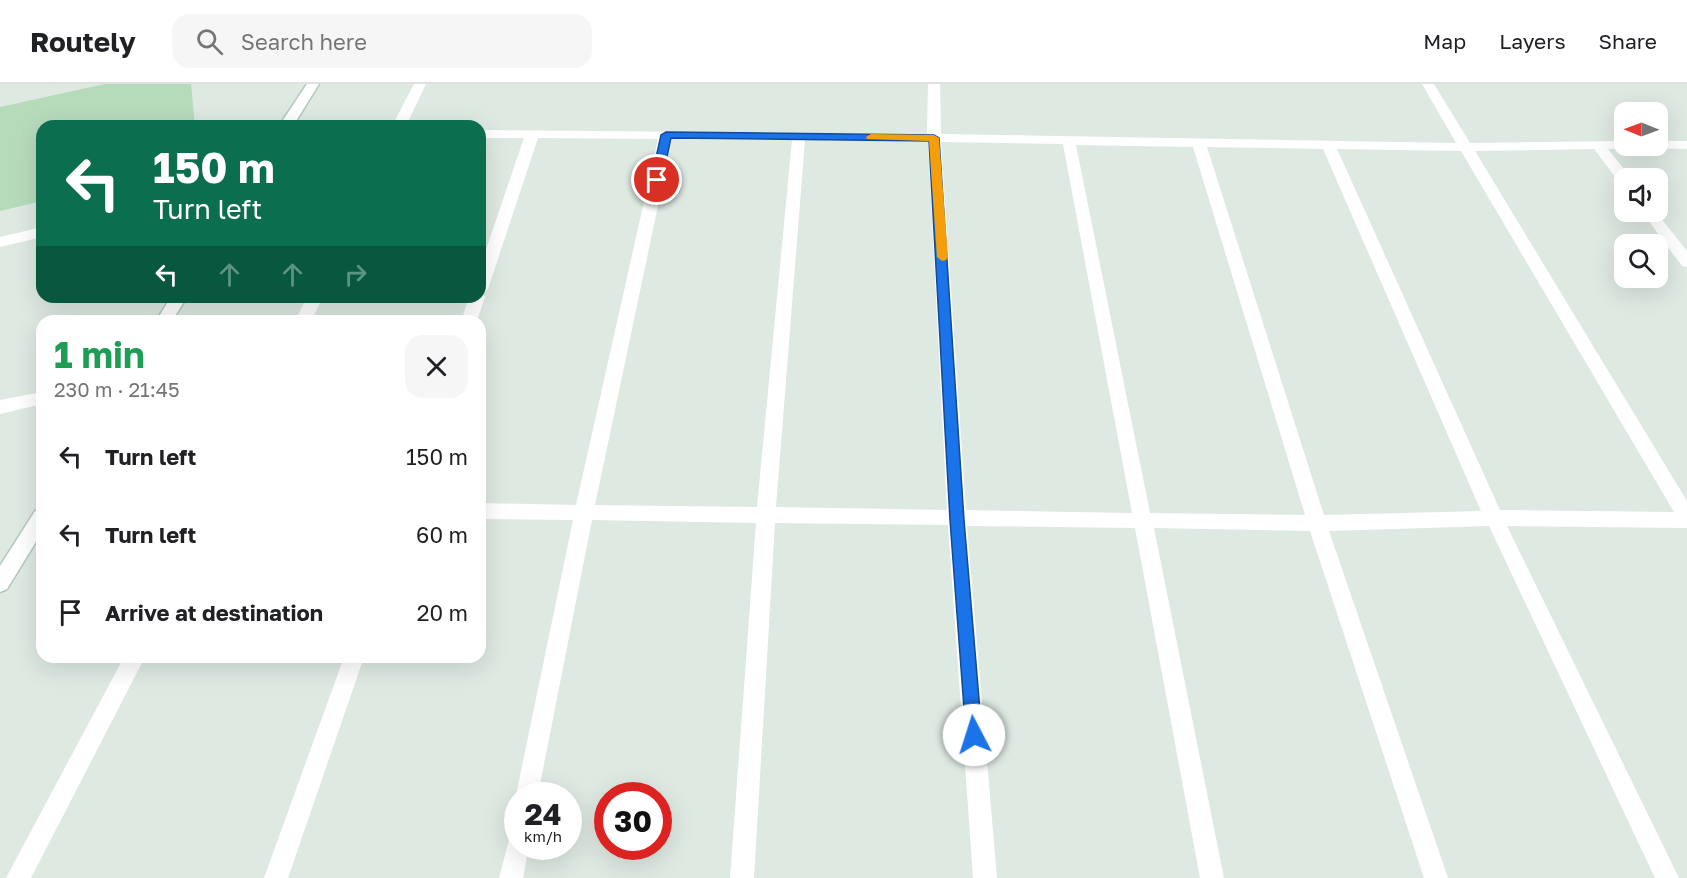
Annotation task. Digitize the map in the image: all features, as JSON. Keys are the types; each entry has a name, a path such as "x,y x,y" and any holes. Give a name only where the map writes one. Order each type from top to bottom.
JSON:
{"street":[{"path":"290,120 313,84"},
{"path":"402,120 420,84"},
{"path":"934,84 934,138 957,520 986,878"},
{"path":"1428,84 1687,519"},
{"path":"486,134 799,136 1466,147 1614,145"},
{"path":"486,271 532,135"},
{"path":"530,782 584,512 666,135"},
{"path":"742,878 766,514 799,136"},
{"path":"1069,141 1212,878"},
{"path":"1199,144 1317,523 1436,878"},
{"path":"1328,145 1494,518 1667,878"},
{"path":"1598,145 1616,168"},
{"path":"1668,145 1687,145"},
{"path":"1657,222 1687,262"},
{"path":"0,242 36,233"},
{"path":"0,407 36,399"},
{"path":"486,511 766,514 957,520 1142,519 1317,523 1494,518 1687,519"},
{"path":"0,583 36,526"},
{"path":"18,878 132,663"},
{"path":"276,878 352,663"},
{"path":"511,878 515,860"}],"green space":[{"path":"105,84 191,84 194,120 36,120 36,202 0,211 0,107"}],"slow traffic":[{"path":"871,137 934,138 942,257"}],"route":[{"path":"657,180 666,135 934,138 957,520 974,735"}]}
